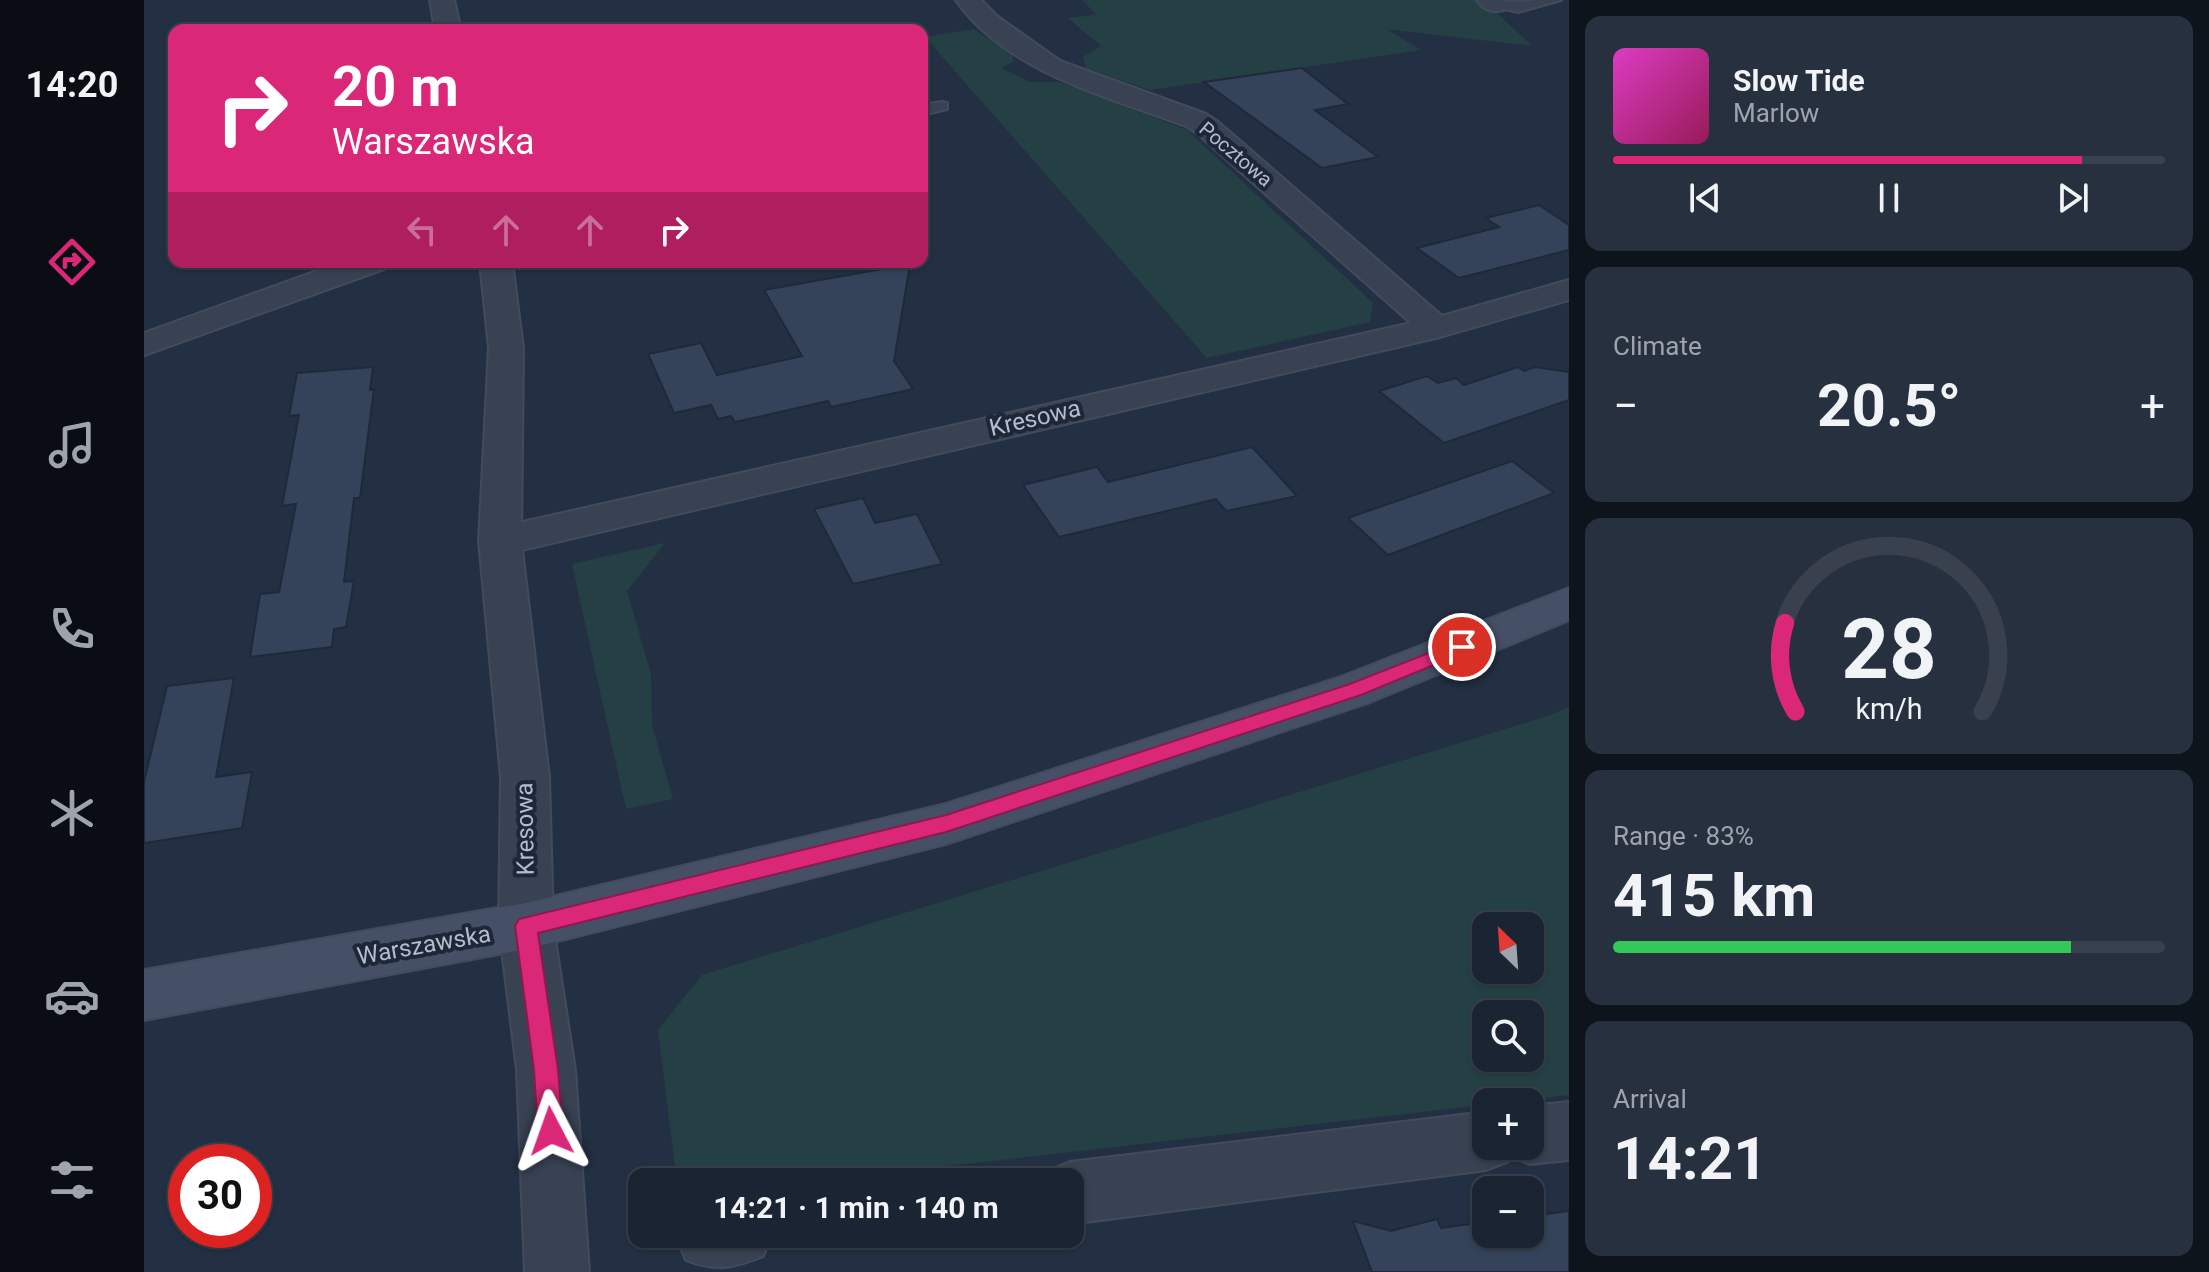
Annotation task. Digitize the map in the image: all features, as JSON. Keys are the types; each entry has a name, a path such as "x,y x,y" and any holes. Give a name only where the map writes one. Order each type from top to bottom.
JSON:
{"main road":[{"name":"Warszawska","path":"144,995 526,926 946,824 1354,690 1569,603"}],"street":[{"path":"442,0 447,24"},
{"name":"Pocztowa","path":"968,0 989,22 1051,67 1196,120 1208,128 1436,328"},
{"path":"144,345 356,268"},
{"name":"Kresowa","path":"497,268 506,348 500,541 525,777 526,926 546,1070 557,1272"},
{"name":"Kresowa","path":"500,541 1436,328 1569,290"},
{"path":"1544,1134 1569,1131"},
{"path":"1084,1191 1472,1143"}],"lane":[{"path":"1492,2 1518,8 1554,0"},
{"path":"928,109 942,106"}],"green space":[{"path":"1082,0 1482,0 1533,46 1386,29 1421,50 1149,90 1086,68 1083,57 1101,46 1068,18 1097,15"},
{"path":"974,29 1012,56 1014,61 1001,68 1030,82 1059,82 1187,130 1373,303 1370,322 1207,358 928,40 928,37"},
{"path":"665,543 627,591 651,674 652,725 673,799 626,809 572,564"},
{"path":"1569,707 1569,1095 1544,1098 1544,1088 1472,1088 1472,1106 930,1168 675,1168 658,1030 702,975"}],"building":[{"path":"1302,68 1348,104 1315,110 1378,157 1322,168 1204,82"},
{"path":"1539,205 1569,225 1569,250 1459,278 1417,248 1499,227 1486,218"},
{"path":"888,268 909,268 894,361 913,389 831,407 828,401 735,422 731,416 718,419 711,405 674,413 648,354 701,343 717,375 802,356 764,290"},
{"path":"373,367 370,390 374,389 360,498 354,498 344,582 354,581 346,627 334,629 332,647 250,657 260,594 279,592 296,504 282,506 299,415 289,416 297,373"},
{"path":"1518,367 1524,371 1535,367 1569,372 1569,400 1444,443 1379,391 1427,376 1438,383 1456,378 1464,385"},
{"path":"1252,447 1297,496 1226,511 1216,499 1059,537 1023,485 1097,467 1108,482"},
{"path":"1512,461 1554,493 1388,555 1348,518"},
{"path":"863,498 875,523 917,514 942,564 853,584 814,509"},
{"path":"234,678 216,777 252,772 242,828 144,843 144,782 167,686"},
{"path":"1569,1211 1569,1272 1372,1272 1353,1221 1391,1231 1437,1219 1441,1228 1472,1224 1472,1248 1544,1248 1544,1214"}],"route":[{"path":"551,1131 546,1070 526,926 946,824 1354,690 1462,647"}]}
